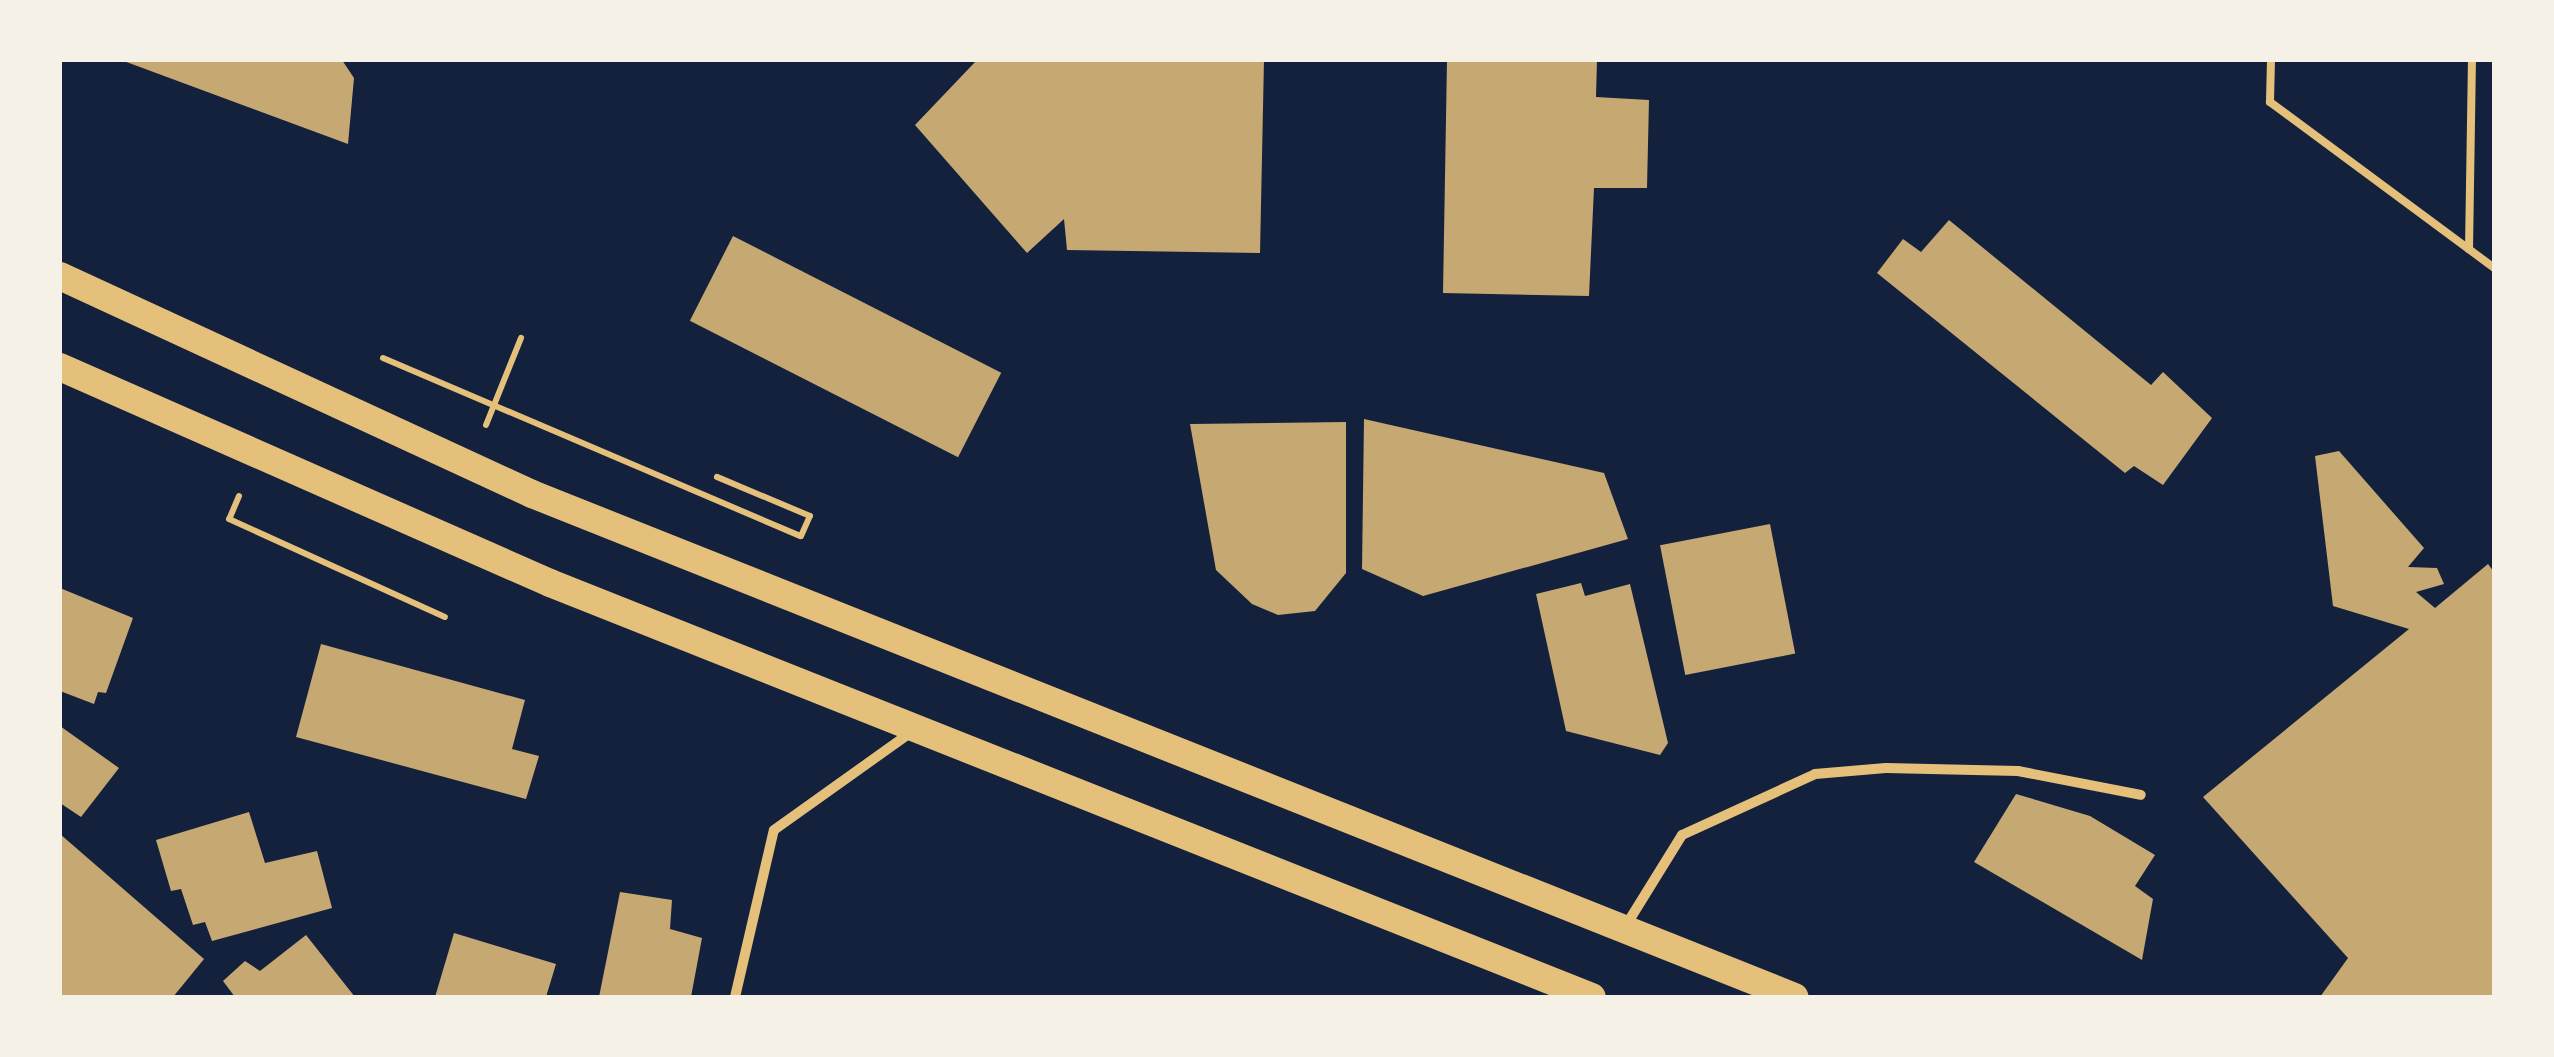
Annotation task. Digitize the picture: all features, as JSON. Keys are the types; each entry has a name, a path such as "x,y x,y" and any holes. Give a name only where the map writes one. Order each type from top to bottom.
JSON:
{"highway":[{"path":"60,276 532,494 1795,997"},
{"path":"60,366 532,576 1592,997"}],"street":[{"path":"734,997 774,830 915,730"},
{"path":"1624,930 1682,835 1815,774 1886,768 2018,771 2142,795"}],"lane":[{"path":"2271,60 2270,102 2494,268"},
{"path":"2469,250 2472,60"}],"path":[{"path":"383,358 801,536 810,516 718,477"},
{"path":"256,503 240,496 229,519 445,617"}],"building":[{"path":"121,60 342,60 354,78 348,144"},
{"path":"977,60 1264,60 1260,253 1067,250 1064,219 1027,253 915,125"},
{"path":"1447,60 1597,60 1596,97 1649,100 1647,188 1594,188 1589,296 1443,293"},
{"path":"1949,220 2151,385 2163,372 2212,418 2163,485 2134,466 2125,473 1877,273 1903,239 1921,252"},
{"path":"733,236 1001,373 958,457 690,321"},
{"path":"1364,419 1604,473 1628,539 1423,596 1362,569"},
{"path":"1346,422 1346,573 1315,611 1278,615 1252,604 1216,570 1190,424"},
{"path":"2339,451 2424,548 2408,567 2437,568 2444,584 2416,592 2435,608 2488,564 2494,572 2494,997 2320,997 2348,958 2203,797 2409,629 2333,606 2315,456"},
{"path":"1770,524 1795,654 1685,675 1660,545"},
{"path":"1581,583 1585,596 1630,584 1668,743 1660,755 1566,731 1536,594"},
{"path":"60,588 133,618 106,693 98,692 94,704 60,691"},
{"path":"321,644 525,700 512,749 539,756 526,799 296,737"},
{"path":"60,726 119,768 81,817 60,803"},
{"path":"2016,794 2090,816 2155,855 2135,886 2153,899 2142,960 1974,862"},
{"path":"249,812 265,863 317,851 332,908 212,941 205,922 193,925 181,889 171,891 156,840"},
{"path":"60,834 204,959 173,997 60,997"},
{"path":"620,892 672,900 670,929 702,938 691,997 599,997"},
{"path":"454,933 556,964 546,997 435,997"},
{"path":"306,935 355,997 235,997 223,981 245,961 260,971"}]}
